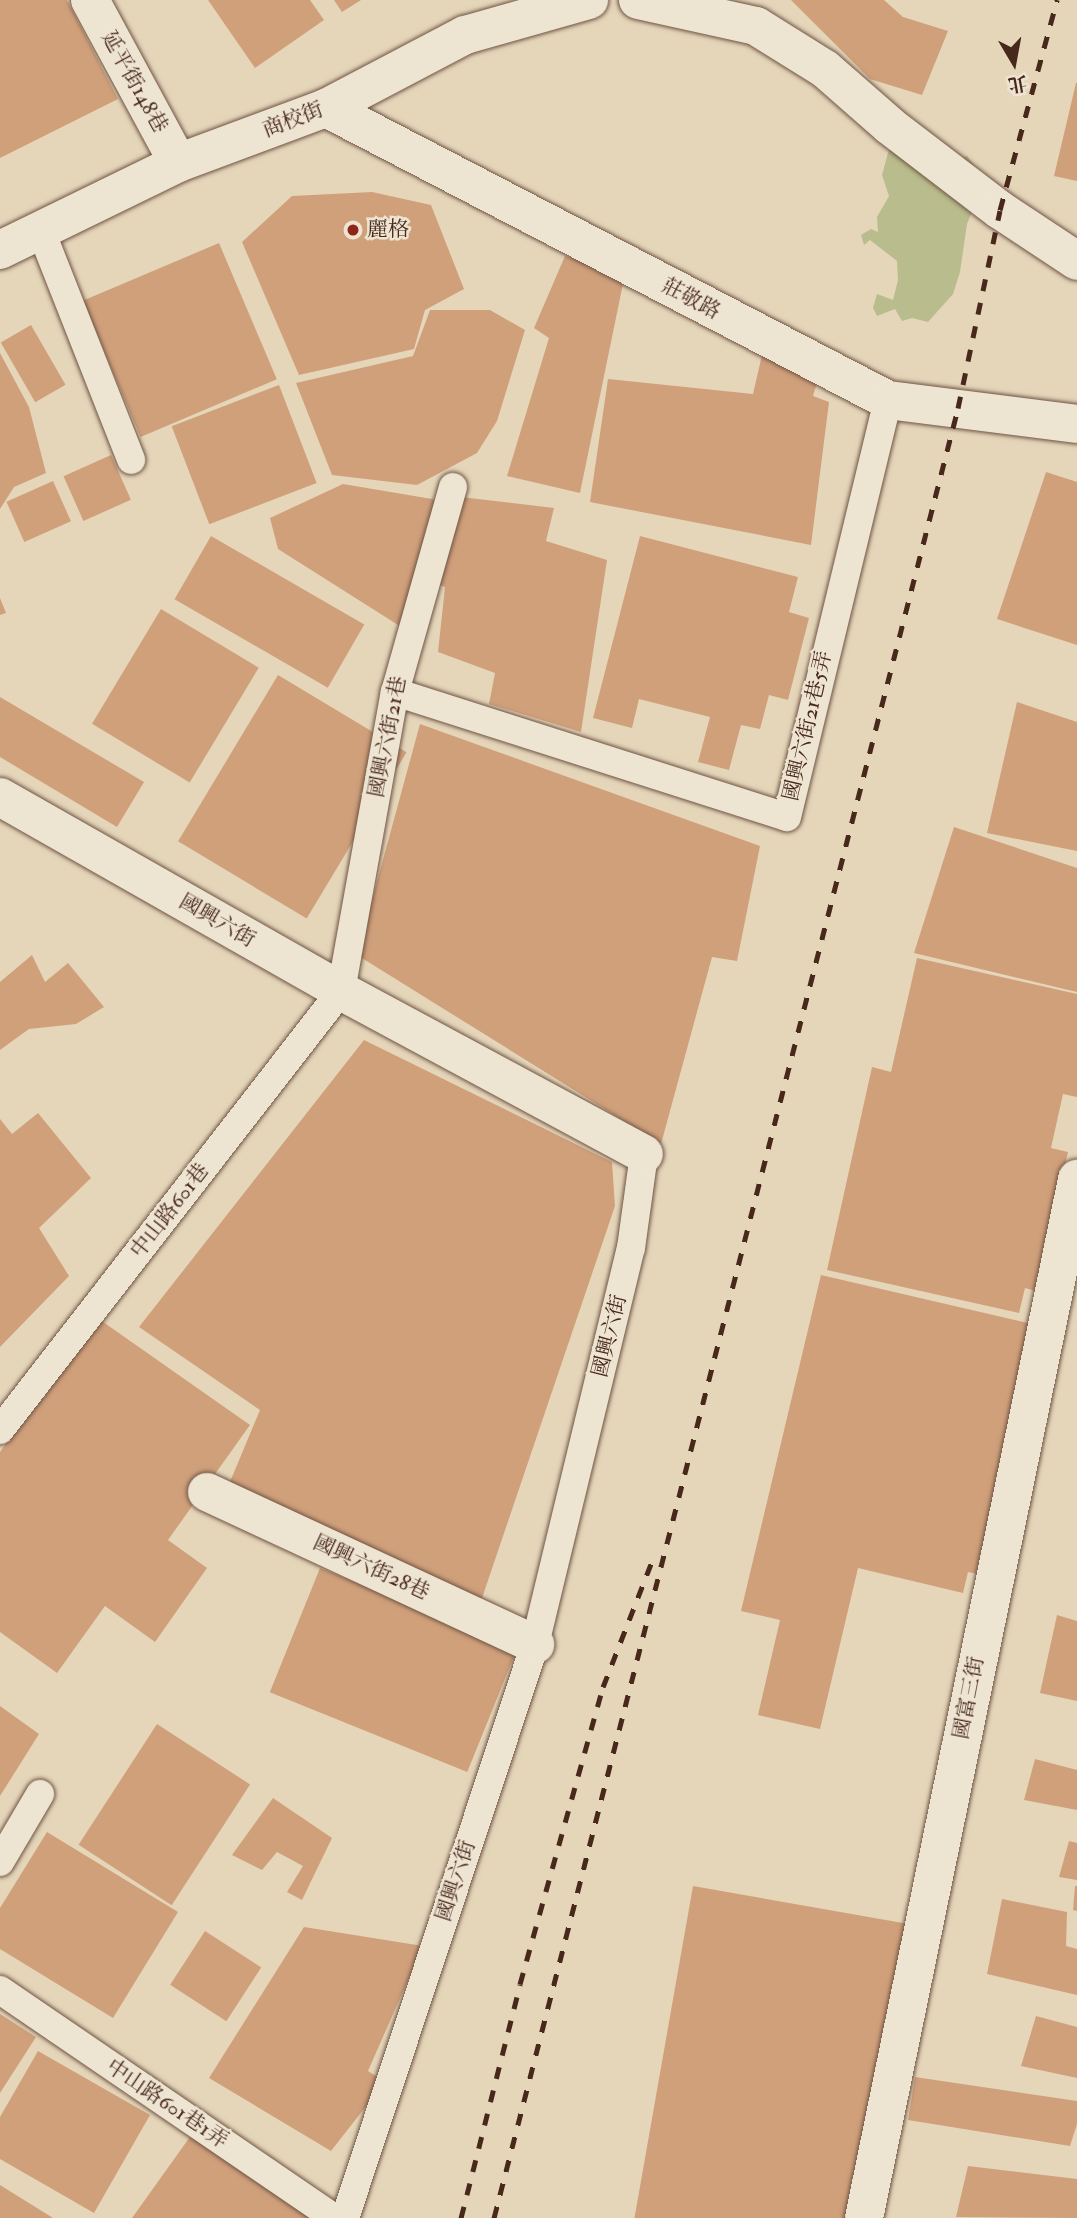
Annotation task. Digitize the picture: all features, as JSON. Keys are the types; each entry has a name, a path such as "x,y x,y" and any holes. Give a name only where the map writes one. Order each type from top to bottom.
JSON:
{"street":[{"name":"延平街148巷","path":"89,0 178,163"},
{"name":"商校街","path":"0,250 178,163 326,108 465,35 589,0"},
{"path":"638,0 756,26 825,69 989,202 1077,261"},
{"name":"莊敬路","path":"326,108 888,400 1077,424"},
{"name":"國興六街","path":"0,797 341,991 644,1154"},
{"name":"國富三街","path":"864,2218 1064,1292 1077,1180"},
{"name":"國興六街28巷","path":"207,1492 535,1644"}],"lane":[{"path":"41,231 131,460"},
{"name":"國興六街21巷5弄","path":"395,692 787,817 888,400"},
{"name":"國興六街21巷","path":"341,991 395,692 453,487"},
{"name":"中山路601巷","path":"0,1430 341,991"},
{"name":"國興六街","path":"345,2218 535,1644 631,1248 644,1154"},
{"path":"0,1862 40,1794"},
{"name":"中山路601巷1弄","path":"0,1990 334,2218"}],"green space":[{"path":"889,149 955,160 967,156 976,168 976,202 967,224 960,272 953,294 928,322 912,318 902,321 895,309 877,316 873,308 877,294 893,300 898,280 897,261 870,240 864,245 861,235 871,229 878,232 877,217 889,196 882,175"}],"building":[{"path":"0,0 67,0 118,99 0,158"},
{"path":"208,0 310,0 324,20 255,68"},
{"path":"334,0 361,0 342,12"},
{"path":"791,0 884,0 903,17 948,31 922,95 870,79"},
{"path":"1077,83 1077,181 1054,176"},
{"path":"372,192 431,205 464,289 425,310 414,349 299,375 242,242 292,196"},
{"path":"219,243 277,379 141,437 83,301"},
{"path":"565,256 625,274 580,493 507,476 549,338 534,328"},
{"path":"430,310 490,310 525,330 497,421 477,453 417,485 332,475 296,383 413,356"},
{"path":"31,325 66,385 35,402 1,342"},
{"path":"0,353 29,407 46,473 14,487 0,509"},
{"path":"762,355 820,373 813,396 829,402 811,545 590,502 608,379 753,394"},
{"path":"279,385 317,483 209,524 172,426"},
{"path":"111,455 131,500 83,521 63,476"},
{"path":"1046,472 1077,482 1077,645 997,619"},
{"path":"53,481 71,521 24,542 6,502"},
{"path":"343,484 444,501 406,630 278,549 270,518"},
{"path":"452,496 554,508 546,541 607,560 581,732 489,704 495,673 438,652 445,587 432,582"},
{"path":"211,536 364,624 328,688 174,599"},
{"path":"640,536 798,577 789,612 809,618 788,700 769,695 760,729 741,725 729,770 698,762 710,717 639,699 632,728 593,718"},
{"path":"0,598 6,613 0,615"},
{"path":"161,609 259,668 190,783 92,724"},
{"path":"278,675 407,752 307,919 178,841"},
{"path":"0,697 144,782 117,827 0,757"},
{"path":"1017,702 1077,722 1077,851 987,833"},
{"path":"420,724 760,846 737,961 712,957 661,1144 357,955"},
{"path":"954,827 1077,868 1077,992 914,953"},
{"path":"32,955 45,982 68,963 104,1007 76,1024 29,1029 0,1050 0,982"},
{"path":"917,958 1077,994 1077,1097 1063,1094 1051,1148 1068,1152 1036,1291 1025,1288 1019,1313 827,1270 872,1067 891,1072"},
{"path":"364,1040 612,1162 615,1206 480,1604 227,1489 260,1410 139,1327"},
{"path":"38,1113 91,1178 39,1228 69,1276 0,1347 0,1119 12,1134"},
{"path":"821,1275 1062,1331 1003,1579 968,1572 963,1593 858,1568 820,1729 758,1715 780,1620 741,1611"},
{"path":"96,1317 250,1425 168,1540 207,1568 155,1642 105,1606 57,1673 0,1632 0,1452"},
{"path":"320,1568 517,1648 467,1772 270,1692"},
{"path":"1057,1615 1077,1621 1077,1701 1040,1693"},
{"path":"0,1706 39,1734 0,1796"},
{"path":"157,1724 250,1784 172,1905 79,1845"},
{"path":"1035,1759 1077,1770 1077,1810 1024,1800"},
{"path":"273,1798 332,1838 302,1900 287,1892 303,1866 277,1852 262,1870 232,1855"},
{"path":"47,1832 178,1912 113,2018 0,1949 0,1908"},
{"path":"1069,1841 1077,1843 1077,1880 1059,1877"},
{"path":"693,1886 906,1924 854,2218 634,2218"},
{"path":"1077,1886 1077,1911 1073,1910"},
{"path":"1002,1899 1067,1912 1066,1946 1077,1949 1077,1995 987,1974"},
{"path":"304,1927 423,1946 368,2071 385,2082 331,2151 209,2078"},
{"path":"205,1931 261,1967 226,2021 170,1985"},
{"path":"0,2014 36,2037 0,2093"},
{"path":"1036,2016 1077,2027 1077,2078 1021,2066"},
{"path":"38,2051 150,2115 94,2213 0,2159 0,2117"},
{"path":"915,2077 1077,2101 1077,2124 1070,2146 908,2120"},
{"path":"192,2134 312,2218 132,2218"},
{"path":"968,2166 1077,2179 1077,2218 956,2217"},
{"path":"0,2185 53,2218 0,2218"}],"railway":[{"path":"494,2218 958,408 1000,210 1057,0"},
{"path":"461,2218 520,1984 603,1687 654,1556"}],"place":[{"name":"麗格","path":"353,230"}]}
